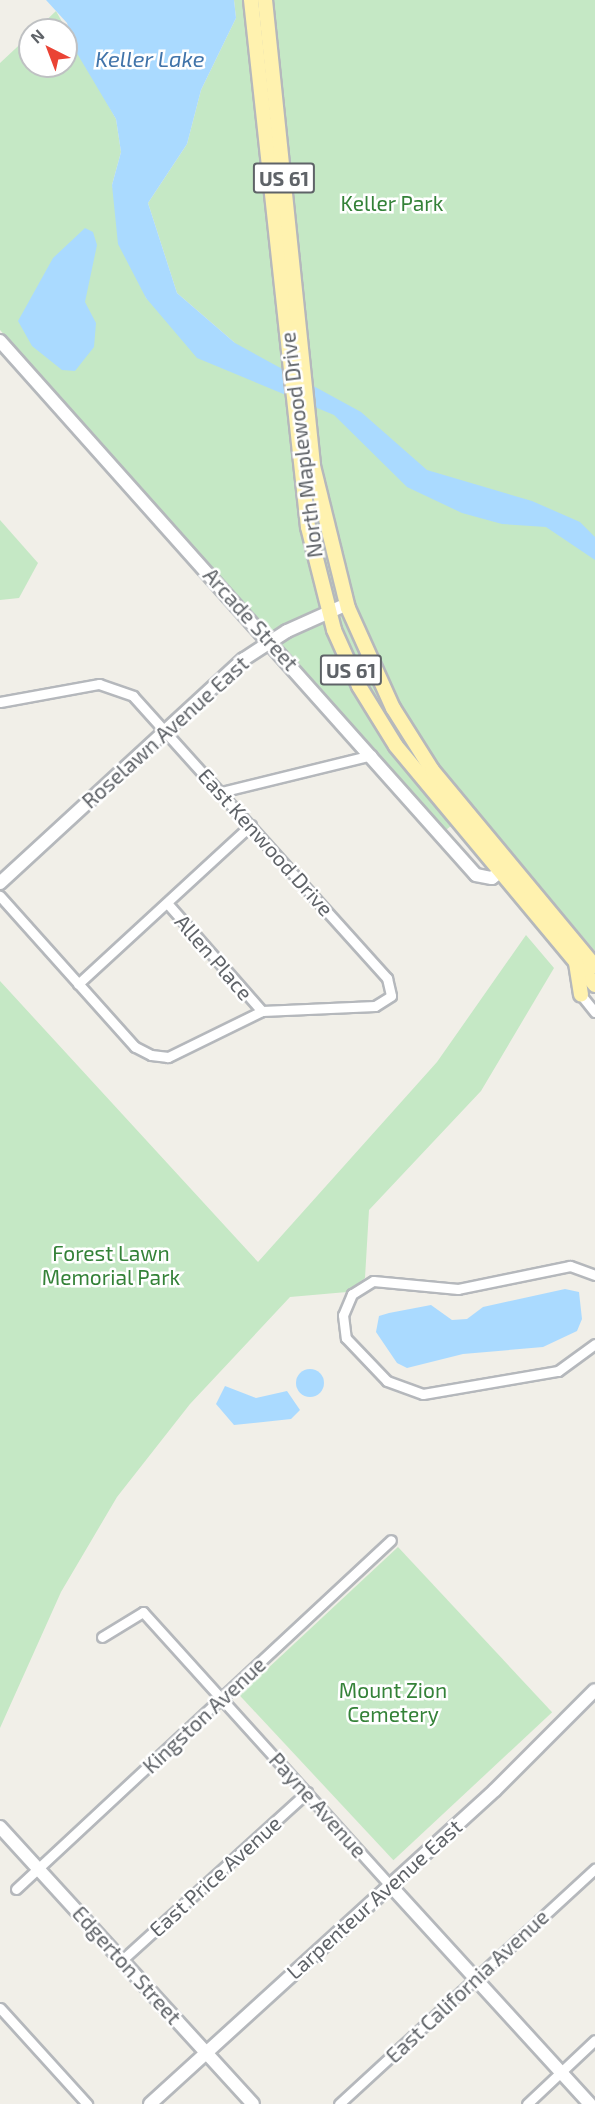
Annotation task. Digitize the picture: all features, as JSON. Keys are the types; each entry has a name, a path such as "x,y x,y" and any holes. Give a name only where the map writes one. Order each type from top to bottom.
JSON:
{"main road":[{"name":"North Maplewood Drive","path":"251,0 296,352"},
{"name":"North Maplewood Drive","path":"265,0 304,429 308,527 328,612 359,686 396,746 505,868"},
{"name":"North Maplewood Drive","path":"304,429 319,502 347,604 412,740 505,868"},
{"name":"US 61","path":"505,868 575,955 595,985"},
{"name":"US 61","path":"575,955 595,966"},
{"path":"575,955 581,995"}],"street":[{"name":"Arcade Street","path":"0,341 270,640 476,875 492,878 505,868"},
{"name":"Roselawn Avenue East","path":"0,883 166,730 270,640 347,604"},
{"name":"East Kenwood Drive","path":"0,702 108,685 133,696 251,825 392,990 381,1006 262,1011"},
{"path":"221,792 372,755"},
{"path":"78,984 251,825"},
{"path":"0,896 135,1047 157,1057 168,1057 262,1011"},
{"name":"Allen Place","path":"167,903 262,1011"},
{"path":"581,995 595,1012"},
{"path":"595,1275 570,1266 458,1289 373,1281 352,1294 343,1315 346,1338 387,1381 423,1394 558,1371 595,1344"},
{"name":"Kingston Avenue","path":"16,1889 392,1540"},
{"name":"Payne Avenue","path":"102,1637 143,1612 591,2104"},
{"name":"Larpenteur Avenue East","path":"150,2104 389,1884 503,1783 595,1690"},
{"name":"East Price Avenue","path":"122,1960 307,1792"},
{"name":"Edgerton Street","path":"0,1827 253,2104"},
{"name":"East California Avenue","path":"339,2104 595,1869"},
{"path":"0,2008 87,2104"},
{"path":"527,2104 595,2040"}],"green space":[{"name":"Keller Park","path":"234,0 595,0 595,951 473,808 446,830 0,330 0,63 18,46 18,78 78,78 78,51 116,119 121,152 112,185 146,298 235,343 177,293 148,203 187,144 201,90 236,18"},
{"name":"Keller Park","path":"56,11 60,18 49,18"},
{"path":"0,520 38,563 19,598 0,600"},
{"name":"Forest Lawn Memorial Park","path":"526,935 554,968 481,1091 369,1210 365,1278 347,1292 290,1297 190,1404 117,1497 61,1592 0,1728 0,981 258,1262 437,1062"},
{"name":"Mount Zion Cemetery","path":"398,1547 552,1712 393,1860 239,1695"}],"water":[{"name":"Keller Lake","path":"46,0 234,0 236,18 201,90 187,144 148,203 177,293 235,343 361,412 427,470 532,501 580,522 595,537 595,560 546,527 502,524 462,513 407,487 334,415 197,358 146,298 118,244 112,185 121,152 116,119 78,55 78,18 62,18"},
{"path":"85,228 93,232 97,245 85,302 96,323 94,347 75,371 62,370 32,346 18,321 53,258"},
{"path":"565,1289 579,1292 582,1319 577,1331 543,1347 463,1354 407,1368 397,1363 376,1332 379,1316 389,1313 431,1305 452,1320 467,1319 483,1307"},
{"path":"310,1369 320,1373 324,1383 320,1393 310,1397 300,1393 296,1383 300,1373"},
{"path":"225,1386 256,1398 287,1391 300,1410 291,1419 234,1425 216,1404"}]}
